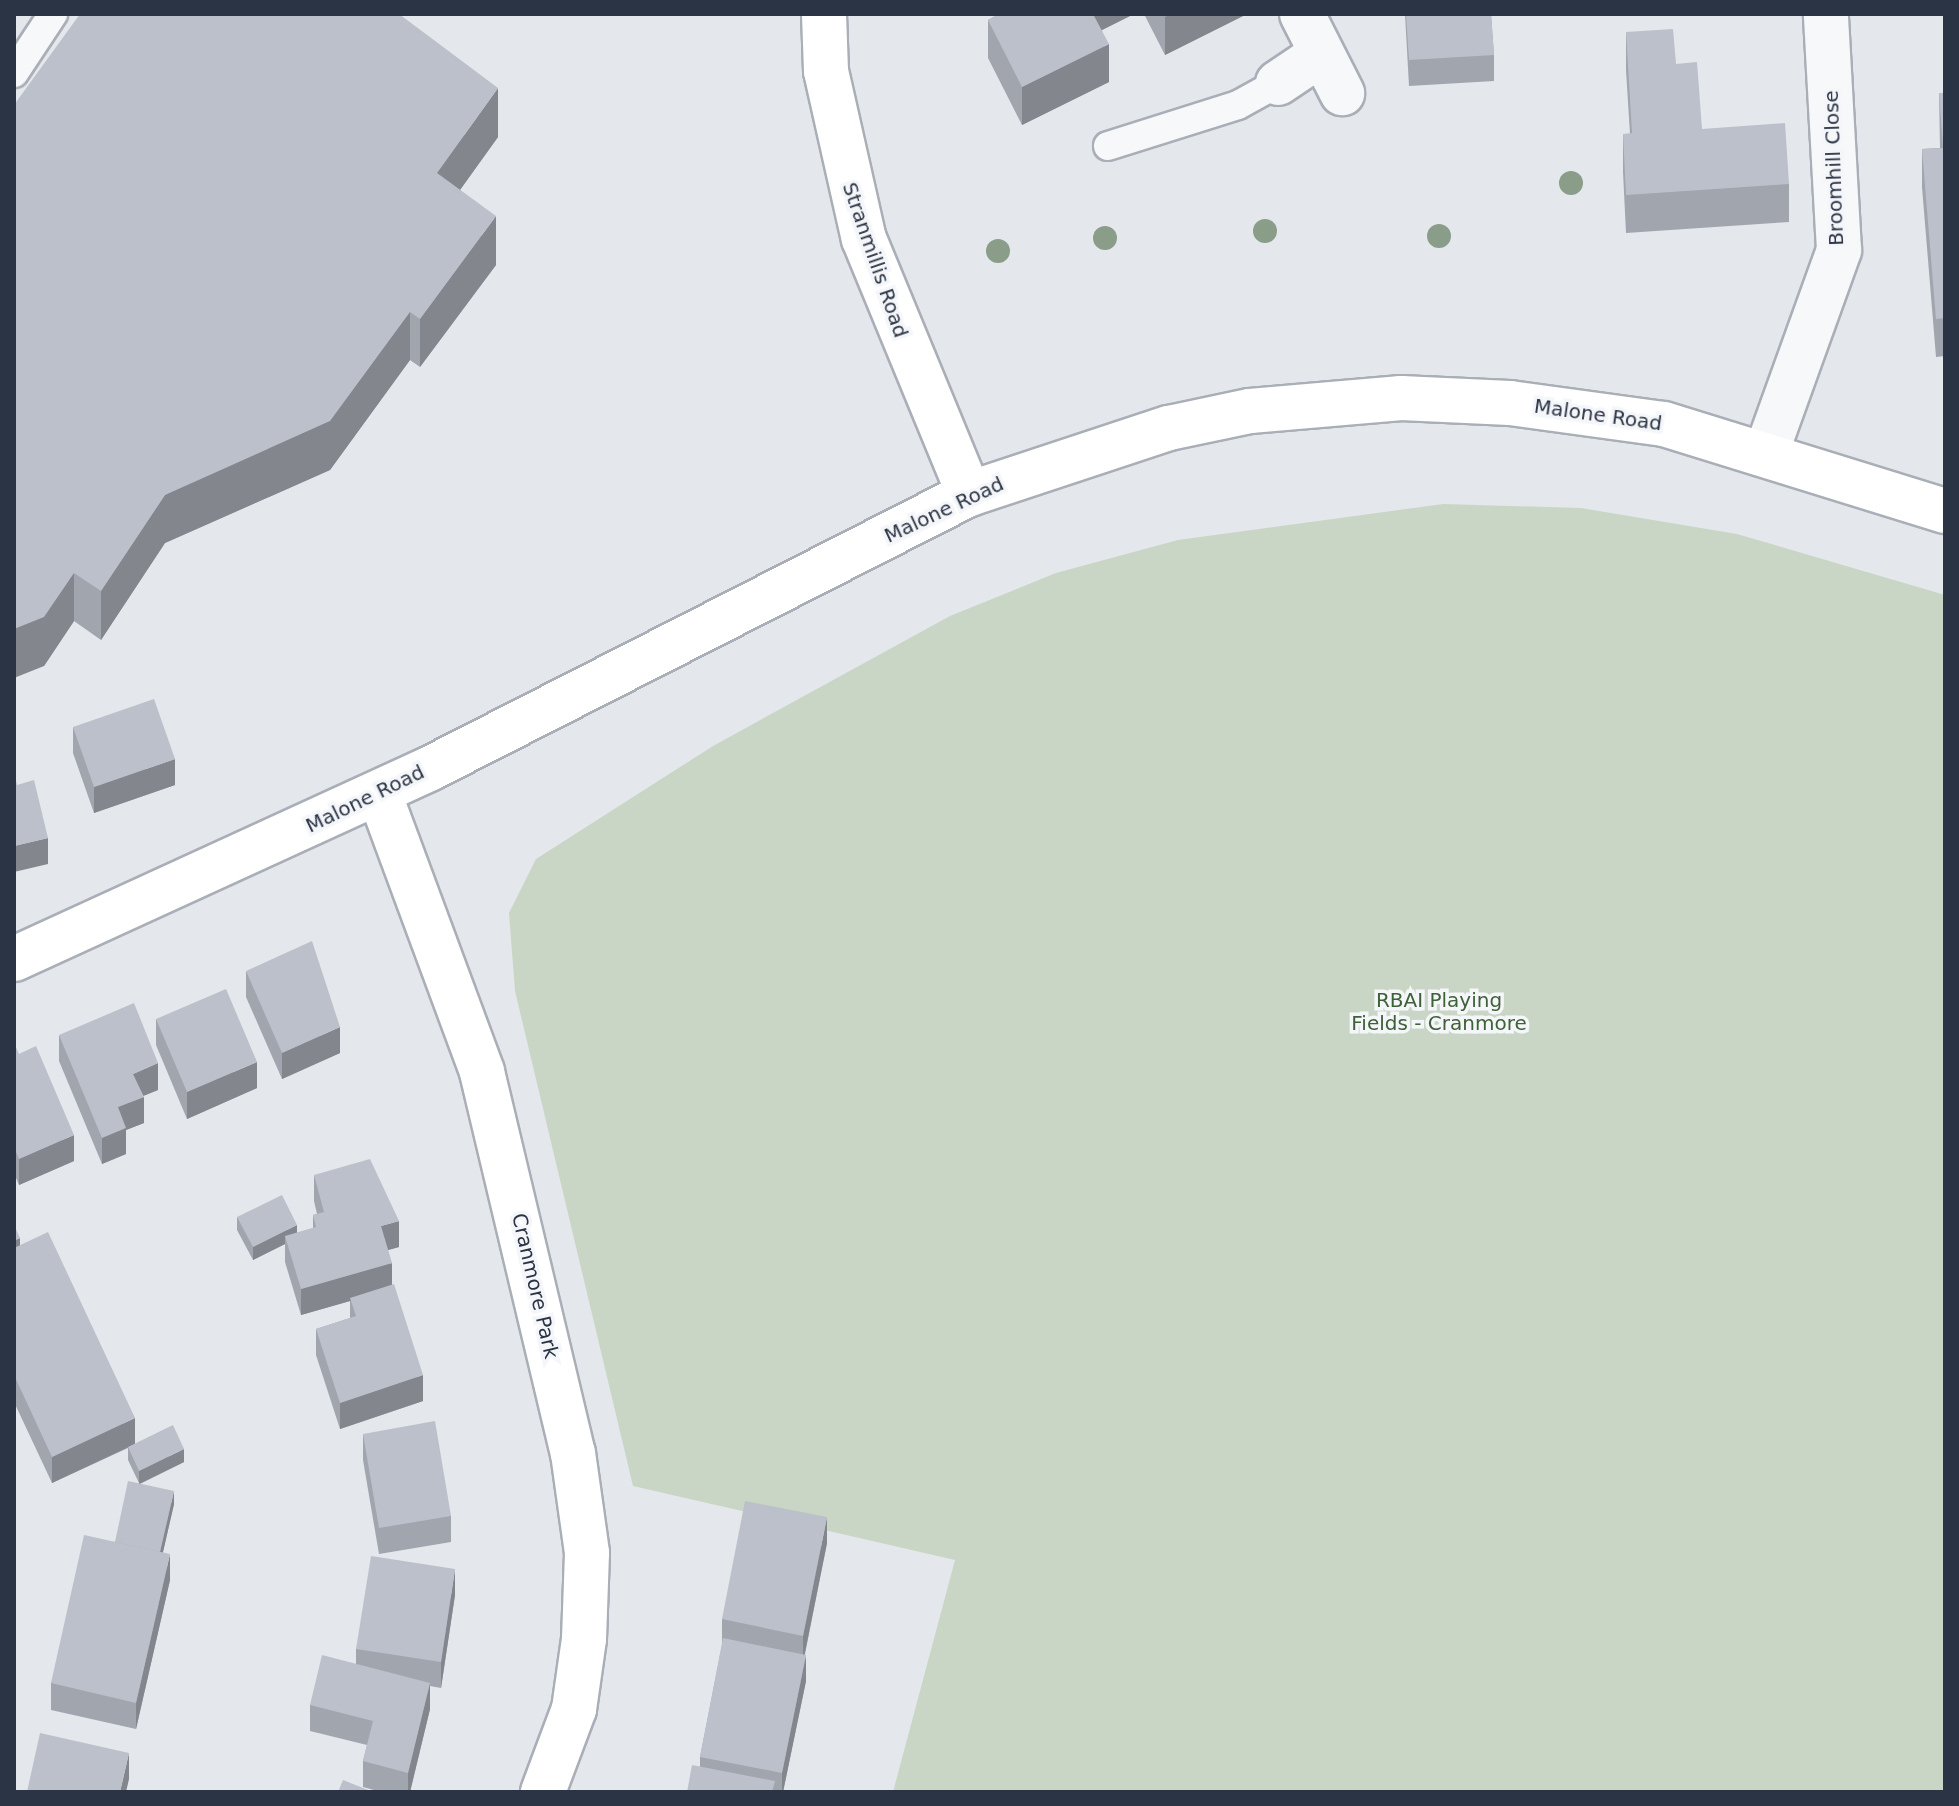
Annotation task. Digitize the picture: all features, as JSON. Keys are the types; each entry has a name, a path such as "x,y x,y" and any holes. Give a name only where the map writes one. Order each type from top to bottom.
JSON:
{"main road":[{"name":"Stranmillis Road","path":"824,14 826,71 864,239 969,494"},
{"name":"Malone Road","path":"14,959 379,793 969,494 1169,428 1250,411 1401,398 1599,412 1766,453 1945,511"},
{"name":"Cranmore Park","path":"379,793 482,1072 573,1453 587,1553 584,1639 574,1709 543,1792"}],"street":[{"path":"1302,14 1342,93"},
{"name":"Broomhill Close","path":"1766,453 1839,250 1826,14"},
{"path":"1278,83 1321,54"}],"lane":[{"path":"14,73 53,14"},
{"path":"1108,146 1238,105 1278,83"}],"green space":[{"name":"RBAI Playing Fields - Cranmore","path":"1443,504 1581,508 1737,534 1945,595 1945,1792 893,1792 955,1560 633,1486 515,991 509,913 536,859 713,746 950,616 1056,573 1178,540"}],"building":[{"path":"80,14 399,14 498,88 437,173 496,216 420,319 410,312 330,421 165,495 101,591 74,573 44,617 14,629 14,105"},
{"path":"999,14 1093,14 1109,44 1022,87 988,20"},
{"path":"1406,14 1491,14 1494,55 1409,60"},
{"path":"1673,29 1676,64 1697,62 1702,129 1785,123 1789,184 1626,195 1623,134 1632,133 1626,32"},
{"path":"1939,93 1945,93 1945,318 1936,319 1922,149 1943,148"},
{"path":"154,699 175,759 94,787 73,727"},
{"path":"14,771 17,785 34,780 48,838 14,846"},
{"path":"312,941 340,1027 282,1053 246,971"},
{"path":"226,989 257,1062 187,1092 156,1019"},
{"path":"134,1003 158,1063 133,1074 144,1097 118,1107 126,1128 102,1138 59,1035"},
{"path":"15,1045 19,1054 36,1046 74,1135 19,1159 14,1147"},
{"path":"370,1159 399,1221 381,1226 392,1263 301,1289 285,1236 316,1227 313,1215 324,1212 314,1175"},
{"path":"282,1195 297,1225 253,1247 237,1217"},
{"path":"14,1225 20,1238 14,1241"},
{"path":"48,1232 135,1418 52,1457 14,1375 14,1248"},
{"path":"394,1284 423,1375 340,1403 316,1329 356,1316 350,1298"},
{"path":"435,1421 451,1516 379,1528 363,1434"},
{"path":"173,1425 184,1449 139,1471 128,1447"},
{"path":"128,1481 174,1491 160,1552 115,1542"},
{"path":"745,1501 827,1517 803,1636 722,1619"},
{"path":"84,1535 170,1554 136,1703 51,1683"},
{"path":"371,1556 455,1569 441,1662 356,1649"},
{"path":"723,1638 806,1655 782,1773 700,1757"},
{"path":"322,1655 430,1683 408,1773 363,1761 373,1721 310,1705"},
{"path":"40,1733 129,1753 120,1792 27,1792"},
{"path":"692,1765 775,1781 772,1792 687,1792"},
{"path":"343,1780 373,1792 338,1792"}]}
